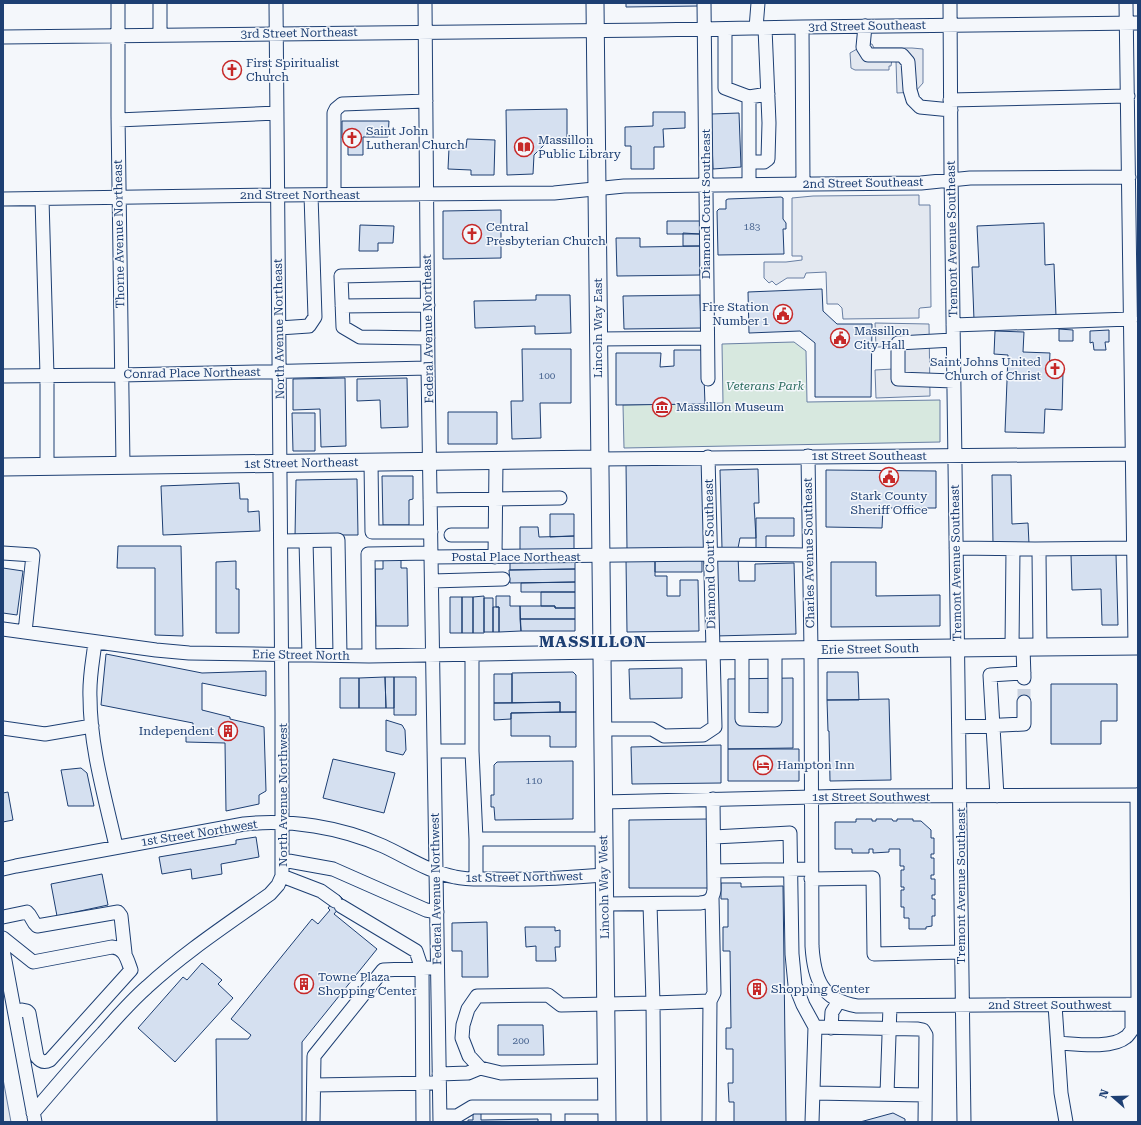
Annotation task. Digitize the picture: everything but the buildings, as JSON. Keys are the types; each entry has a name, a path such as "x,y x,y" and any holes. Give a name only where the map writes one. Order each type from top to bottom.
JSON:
{"main road":[{"name":"Lincoln Way East","path":"595,3 601,652"},
{"name":"1st Street Northeast","path":"3,467 600,459"},
{"name":"Erie Street South","path":"601,652 1136,646"},
{"name":"Lincoln Way West","path":"601,652 607,1115"}],"street":[{"name":"Thorne Avenue Northeast","path":"118,3 118,198 123,465"},
{"path":"160,3 160,35"},
{"name":"North Avenue Northeast","path":"276,3 282,654"},
{"name":"Federal Avenue Northeast","path":"425,3 432,655"},
{"name":"Diamond Court Southeast","path":"704,3 708,379"},
{"path":"749,162 764,162 768,159 768,94 758,3"},
{"name":"Tremont Avenue Southeast","path":"950,3 953,340 964,1122"},
{"path":"1126,3 1132,23 1128,96 1129,177 1134,276 1131,319 1135,454 1133,548 1136,646"},
{"name":"3rd Street Southeast","path":"595,31 1132,23"},
{"path":"865,26 863,47 868,55 902,55 908,62 910,90 913,100 920,107 1128,96"},
{"path":"802,27 803,183"},
{"path":"725,28 725,88 749,96 768,94"},
{"name":"3rd Street Northeast","path":"3,37 595,31"},
{"path":"749,96 749,184"},
{"path":"334,195 334,113 336,109 342,104 426,101"},
{"path":"118,120 277,114"},
{"name":"2nd Street Southeast","path":"597,188 706,184 921,183 970,178 1129,177"},
{"name":"2nd Street Northeast","path":"3,199 554,193 597,188"},
{"path":"279,328 309,326 315,317 311,195"},
{"path":"42,199 47,375 47,466"},
{"path":"427,274 341,276 343,327 360,337 428,338"},
{"path":"342,306 428,306"},
{"path":"953,325 1131,319"},
{"path":"598,339 707,338"},
{"path":"953,340 898,343 898,380 954,381"},
{"name":"Conrad Place Northeast","path":"3,376 121,375 428,368"},
{"name":"1st Street Southeast","path":"600,459 1135,454"},
{"name":"Charles Avenue Southeast","path":"808,456 811,650 812,946 815,973 824,990 839,1001"},
{"name":"Diamond Court Southeast","path":"602,729 652,729 664,736 703,735 715,727 708,458"},
{"path":"495,557 496,461"},
{"path":"371,463 372,532 431,532"},
{"path":"430,500 560,498"},
{"path":"451,534 495,534"},
{"path":"281,541 338,540 340,655"},
{"path":"306,541 309,655"},
{"path":"956,548 1133,548"},
{"path":"997,796 990,675 1024,676 1017,647 1013,549"},
{"path":"1035,549 1039,553 1040,647"},
{"path":"3,553 34,555 26,632"},
{"name":"Postal Place Northeast","path":"369,656 368,554 495,557 710,554 809,555"},
{"path":"432,581 504,579"},
{"name":"Erie Street North","path":"3,629 189,653 369,656 601,652"},
{"path":"95,642 90,695 92,726 116,846"},
{"path":"742,651 742,719 775,720 775,650"},
{"name":"North Avenue Northwest","path":"34,1118 66,1073 151,983 181,958 270,894 278,885 282,876 283,860 282,654"},
{"name":"Federal Avenue Northwest","path":"432,655 437,872 440,1119"},
{"path":"472,655 472,750 476,839 476,878"},
{"path":"959,727 1024,724 1024,702"},
{"path":"3,728 45,734 92,726"},
{"path":"434,751 472,750"},
{"path":"1058,1044 1106,1044 1117,1042 1126,1038 1132,1030 1136,1004 1138,795"},
{"name":"1st Street Southwest","path":"603,802 811,797 1138,795"},
{"path":"709,1122 710,1001 714,992 712,898 714,890 713,799"},
{"name":"1st Street Northwest","path":"3,870 16,866 116,846 244,824 259,822 282,822 313,826 356,836 385,847 437,872 455,877 553,879 604,876"},
{"path":"790,834 792,954 795,985 803,1006 815,1027 812,1122"},
{"path":"714,837 811,834"},
{"path":"476,839 604,839"},
{"path":"283,860 333,869 426,910 437,912"},
{"path":"714,871 790,869 811,874 873,878 874,954 962,952"},
{"path":"282,876 321,891 416,951 422,968 423,1122"},
{"path":"604,904 700,903 706,902 712,898"},
{"path":"650,904 654,1122"},
{"path":"3,917 27,912 31,915 37,926 118,912 122,916 125,953 131,970 50,1060 46,1062 41,1061 36,1057 29,1013 27,1010 15,1012"},
{"path":"3,938 33,962 112,947 116,947 125,953"},
{"path":"3,950 34,1118"},
{"path":"313,1122 314,1056 383,970 437,968"},
{"path":"110,994 126,1008"},
{"path":"606,1071 501,1073 480,1068 469,1056 462,1038 463,1026 468,1010 477,996 548,995 561,1005 710,1001"},
{"path":"831,1028 832,1012 839,1001"},
{"name":"2nd Street Southwest","path":"839,1001 857,1006 1136,1004"},
{"path":"1055,1005 1061,1094 1066,1122"},
{"path":"887,1094 890,1006"},
{"path":"815,1027 918,1028 923,1030 926,1035 925,1122"},
{"path":"77,1030 94,1044"},
{"path":"314,1085 423,1083 468,1073 480,1068"},
{"path":"813,1093 925,1095"},
{"path":"440,1119 457,1116 464,1117 472,1107 558,1107 607,1115"},
{"path":"558,1107 558,1122"}],"green space":[{"name":"Veterans Park","path":"794,342 806,351 807,402 940,400 940,442 624,448 623,405 723,403 722,344"}],"shaded area":[{"path":"858,44 872,44 874,48 923,49 923,83 915,92 897,93 896,61 892,59 889,70 855,70 851,68 850,53 857,49"},
{"path":"919,195 919,205 930,205 931,307 920,308 919,318 843,319 842,308 838,304 827,304 826,272 806,273 804,278 787,278 776,285 772,281 769,283 764,278 764,262 802,260 802,256 792,256 792,198 813,196"},
{"path":"875,323 929,324 930,396 876,398 875,370 893,369 893,347 876,347"},
{"path":"3,1079 11,1122 3,1122"}],"tunnel":[{"path":"1024,678 1024,702"}],"place":[{"name":"First Spiritualist Church","path":"232,70"},
{"name":"Saint John Lutheran Church","path":"352,138"},
{"name":"Massillon Public Library","path":"524,147"},
{"name":"Central Presbyterian Church","path":"472,234"},
{"name":"Fire Station Number 1","path":"783,314"},
{"name":"Massillon City Hall","path":"840,338"},
{"name":"Saint Johns United Church of Christ","path":"1055,369"},
{"name":"Massillon Museum","path":"662,407"},
{"name":"Stark County Sheriff Office","path":"889,477"},
{"name":"Independent","path":"228,731"},
{"name":"Hampton Inn","path":"763,765"},
{"name":"Towne Plaza Shopping Center","path":"304,984"},
{"name":"Shopping Center","path":"757,989"}],"district":[{"name":"MASSILLON","path":"593,641"}]}
